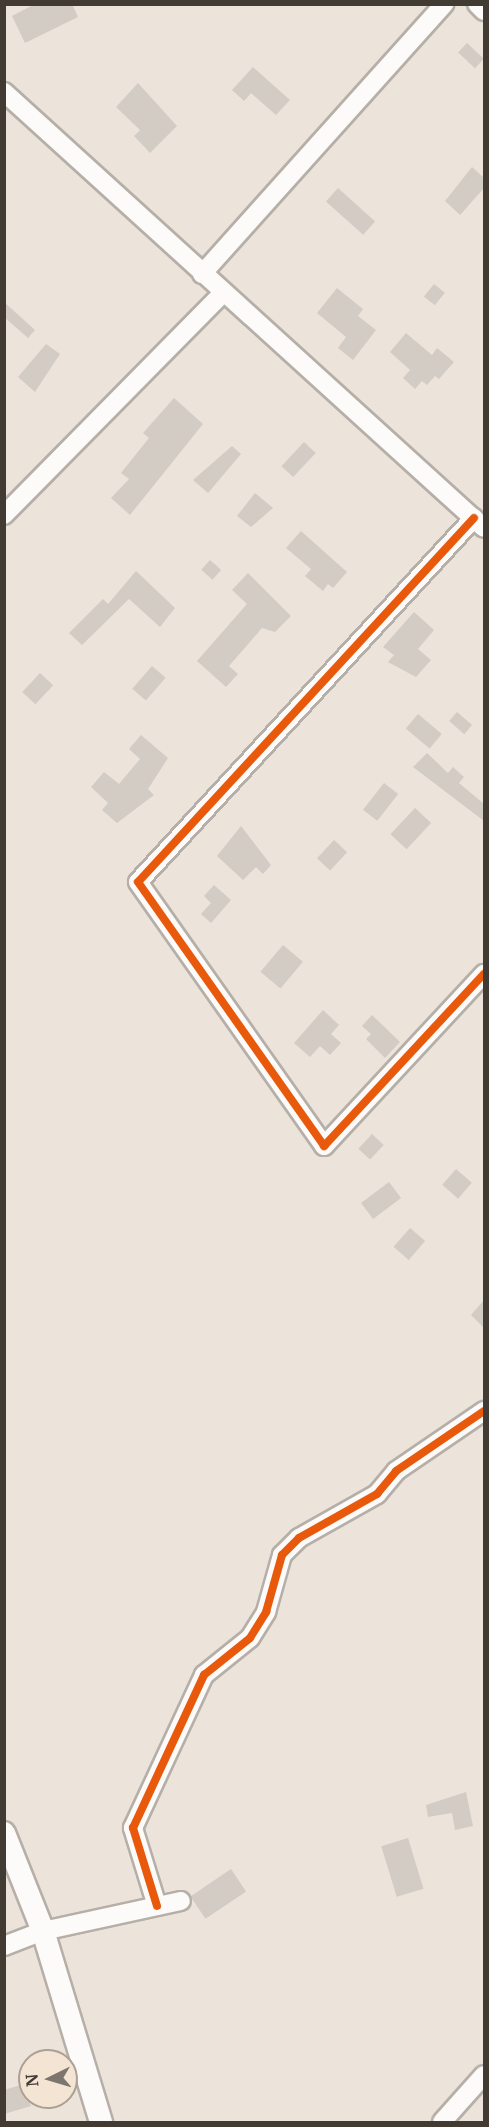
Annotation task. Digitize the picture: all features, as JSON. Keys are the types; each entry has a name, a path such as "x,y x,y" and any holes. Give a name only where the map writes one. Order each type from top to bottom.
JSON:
{"street":[{"path":"202,273 444,4"},
{"path":"477,4 484,11"},
{"path":"4,92 479,523 138,882 324,1146 484,974"},
{"path":"4,515 223,293"},
{"path":"157,1906 133,1828 199,1683 250,1638 266,1612 282,1555 299,1538 377,1494 396,1472 484,1411"},
{"path":"4,1833 43,1931 101,2122"},
{"path":"4,1946 43,1931 181,1901"},
{"path":"442,2122 484,2074"}],"building":[{"path":"35,4 72,4 78,17 25,43 12,16"},
{"path":"467,43 484,59 475,68 458,53"},
{"path":"253,67 290,100 276,115 251,93 244,101 232,90"},
{"path":"138,83 177,126 150,153 134,136 140,130 116,107"},
{"path":"472,167 484,178 484,188 460,215 445,201"},
{"path":"338,188 375,221 363,235 326,201"},
{"path":"434,284 445,293 435,305 424,296"},
{"path":"337,288 363,309 358,316 376,330 353,360 338,348 346,337 317,313"},
{"path":"4,302 35,330 28,338 4,317"},
{"path":"406,333 432,355 437,348 454,362 439,379 435,376 427,385 422,381 415,389 403,378 410,370 390,352"},
{"path":"46,344 60,354 35,392 18,377"},
{"path":"174,398 203,424 130,515 111,498 129,479 121,473 149,438 143,433"},
{"path":"304,442 316,453 293,477 281,466"},
{"path":"232,446 241,454 208,493 193,480"},
{"path":"255,493 273,508 251,527 237,516"},
{"path":"301,531 347,572 333,588 328,584 323,591 305,576 311,569 286,548"},
{"path":"210,560 221,570 212,580 201,570"},
{"path":"136,571 175,608 160,627 129,599 82,645 69,633 103,599 108,604"},
{"path":"248,573 291,616 275,632 262,628 229,666 238,674 226,687 197,661 247,604 232,590"},
{"path":"414,612 434,630 418,649 431,660 416,677 388,662 394,655 383,647"},
{"path":"152,666 166,678 146,700 132,689"},
{"path":"40,673 53,685 35,704 22,692"},
{"path":"457,712 472,725 464,734 449,721"},
{"path":"418,714 442,734 430,748 406,729"},
{"path":"141,735 168,758 148,789 154,795 117,823 102,810 108,803 91,787 104,772 119,784 140,759 129,749"},
{"path":"427,753 448,773 453,767 464,777 459,783 484,804 484,821 413,767"},
{"path":"384,783 398,794 377,821 363,810"},
{"path":"415,808 431,823 407,849 390,834"},
{"path":"241,826 271,865 263,874 256,867 243,880 217,856"},
{"path":"334,840 347,852 330,871 317,858"},
{"path":"214,885 231,900 211,923 201,914 211,903 204,896"},
{"path":"283,945 303,962 280,989 261,972"},
{"path":"323,1010 339,1025 331,1034 341,1043 330,1055 320,1046 310,1057 294,1043"},
{"path":"372,1015 400,1042 385,1058 366,1039 371,1034 362,1026"},
{"path":"372,1134 384,1145 370,1160 358,1149"},
{"path":"456,1169 472,1183 458,1199 442,1185"},
{"path":"389,1182 401,1198 373,1219 361,1203"},
{"path":"410,1228 425,1241 409,1260 394,1247"},
{"path":"484,1300 484,1328 471,1315"},
{"path":"466,1792 473,1826 455,1830 452,1813 428,1817 426,1805"},
{"path":"408,1838 423,1889 397,1897 381,1846"},
{"path":"231,1869 246,1891 205,1919 190,1896"},
{"path":"18,2086 18,2109 21,2109 4,2114 4,2090"}],"cycle path":[{"path":"474,518 138,882 324,1146 484,974"},
{"path":"157,1906 133,1828 204,1675 250,1638 266,1612 282,1555 299,1538 377,1494 396,1471 484,1411"}]}
